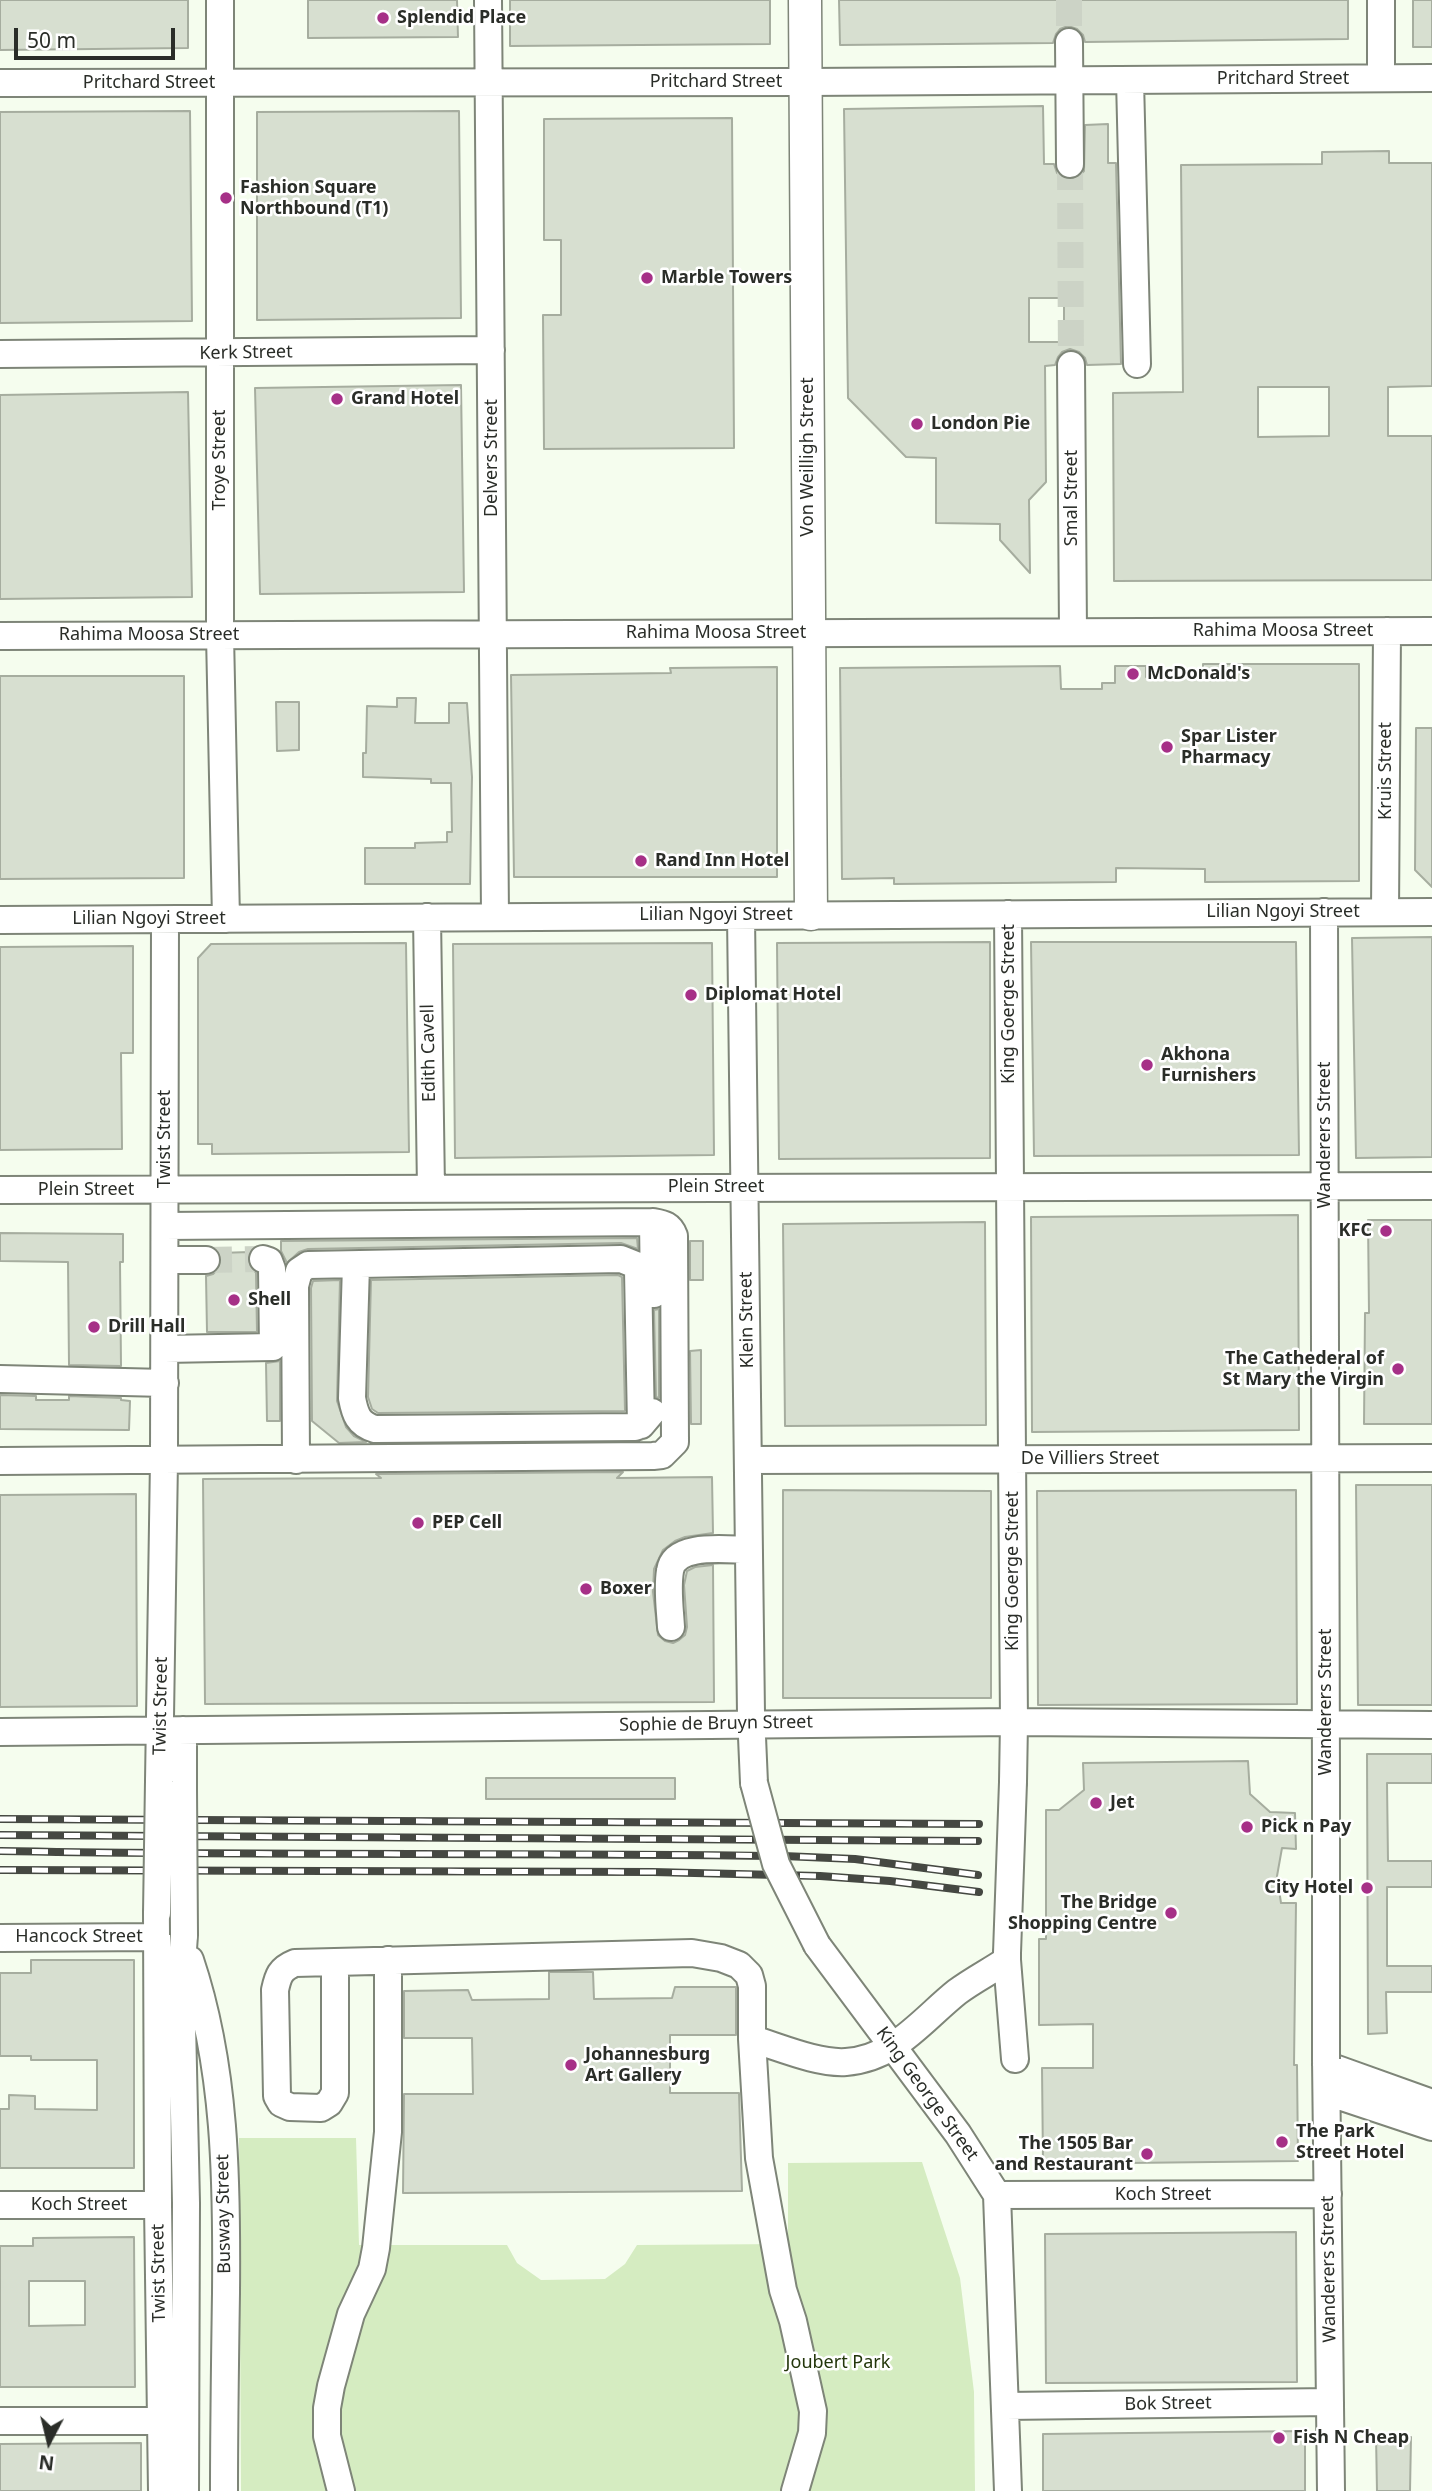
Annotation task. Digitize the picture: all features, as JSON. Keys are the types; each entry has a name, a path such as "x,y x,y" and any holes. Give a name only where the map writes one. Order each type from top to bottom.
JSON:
{"main road":[{"name":"Von Weilligh Street","path":"805,0 811,914"}],"street":[{"name":"Troye Street","path":"220,0 220,635 226,919"},
{"name":"Delvers Street","path":"488,0 495,916"},
{"path":"1381,0 1381,78"},
{"path":"1069,42 1070,164"},
{"name":"Pritchard Street","path":"0,83 1432,78"},
{"path":"1130,80 1137,365"},
{"name":"Kerk Street","path":"0,354 491,350"},
{"name":"Smal Street","path":"1071,365 1073,632"},
{"name":"Kruis Street","path":"1385,912 1387,631"},
{"name":"Rahima Moosa Street","path":"0,636 1432,631"},
{"name":"Wanderers Street","path":"1324,912 1326,2062 1331,2491"},
{"name":"Lilian Ngoyi Street","path":"0,920 1432,912"},
{"name":"King Goerge Street","path":"1008,914 1014,1722 1007,1957 1015,2059"},
{"name":"Klein Street","path":"741,916 752,1724"},
{"name":"Edith Cavell","path":"427,917 431,1189"},
{"name":"Twist Street","path":"162,2491 157,1925 171,1785 172,1730 164,1460 165,920"},
{"name":"Plein Street","path":"0,1190 1432,1186"},
{"path":"0,1461 662,1455 672,1447 676,1435 674,1236 669,1226 653,1222 165,1226"},
{"path":"356,1265 352,1398 355,1412 366,1426 375,1429 635,1427 650,1416 655,1402 653,1222"},
{"path":"165,1349 272,1348 272,1269 270,1261 263,1259"},
{"path":"296,1460 296,1278 299,1271 308,1265 566,1259 621,1259 631,1262 636,1265 638,1271 641,1425"},
{"path":"165,1261 206,1260"},
{"path":"0,1379 164,1383"},
{"name":"De Villiers Street","path":"748,1460 1432,1458"},
{"path":"671,1627 669,1572 672,1562 682,1553 698,1550 749,1549"},
{"name":"Sophie de Bruyn Street","path":"0,1732 1014,1722 1432,1725"},
{"name":"King George Street","path":"752,1724 754,1783 776,1864 817,1945 958,2134 997,2195"},
{"name":"Busway Street","path":"171,1785 184,1938 181,1978 186,2203 184,2491"},
{"name":"Hancock Street","path":"0,1938 157,1925"},
{"name":"Busway Street","path":"184,1938 208,2031 219,2092 227,2206 224,2491"},
{"path":"335,1962 335,2093 329,2103 321,2108 290,2107 281,2103 277,2096 275,1990 278,1975 285,1967 295,1964 335,1962 388,1960 692,1953 721,1958 739,1965 749,1975 752,1986 752,2039 759,2158 783,2290 803,2358 813,2411 812,2433 795,2491"},
{"path":"752,2039 844,2063 867,2059 894,2047 958,1991 1007,1957"},
{"path":"341,2491 327,2436 327,2408 351,2314 372,2269 376,2248 388,2132 388,1960"},
{"path":"1326,2062 1432,2104"},
{"path":"1327,2092 1432,2127"},
{"name":"Koch Street","path":"997,2195 1328,2194"},
{"path":"997,2195 1008,2491"},
{"name":"Koch Street","path":"0,2205 158,2205"},
{"name":"Bok Street","path":"1006,2406 1330,2402"},
{"path":"0,2421 162,2421"}],"green space":[{"name":"Joubert Park","path":"239,2138 356,2138 359,2245 507,2245 517,2263 541,2280 605,2279 625,2264 637,2245 788,2244 788,2163 922,2162 960,2278 974,2392 975,2491 241,2491"}],"building":[{"path":"0,0 188,0 188,48 0,50"},
{"name":"Splendid Place","path":"308,0 457,0 458,37 308,38"},
{"path":"510,0 770,0 770,44 510,46"},
{"path":"839,0 1348,0 1348,39 1085,42 1077,29 1068,26 1060,29 1053,43 840,45"},
{"path":"1413,0 1432,0 1432,47 1413,47"},
{"path":"1043,106 1044,164 1054,164 1057,173 1069,180 1077,178 1084,171 1085,125 1108,124 1108,163 1116,163 1121,364 1087,365 1079,352 1070,349 1062,352 1055,365 1045,366 1046,482 1029,500 1030,573 1000,540 1000,524 936,523 936,458 906,457 848,398 844,109","holes":["1029,298 1064,298 1064,342 1029,342"]},
{"path":"190,111 192,321 0,323 0,112"},
{"path":"459,111 461,318 257,320 257,112"},
{"name":"Marble Towers","path":"732,118 734,448 544,449 543,315 561,315 561,240 544,240 544,119"},
{"path":"1389,151 1389,163 1432,163 1432,386 1388,387 1388,436 1432,436 1432,580 1114,581 1113,393 1183,392 1181,165 1322,164 1322,152","holes":["1258,387 1329,387 1329,436 1258,437"]},
{"path":"461,385 464,592 260,594 255,388"},
{"path":"188,392 192,597 0,599 0,395"},
{"path":"1203,664 1359,664 1359,881 1205,882 1205,869 1116,868 1116,882 894,884 894,878 842,879 840,668 1060,666 1061,689 1102,689 1102,683 1115,683 1115,666 1146,666 1146,677 1203,677"},
{"path":"777,667 777,877 514,877 511,675 671,673 670,668"},
{"path":"0,676 184,676 184,878 0,879"},
{"path":"397,698 416,698 415,723 449,723 449,703 467,703 472,777 470,884 365,884 365,848 415,848 415,843 447,842 447,832 452,832 451,783 431,783 431,779 363,777 367,706 397,707"},
{"path":"276,702 299,702 299,750 277,751"},
{"path":"1416,728 1432,728 1432,887 1415,870"},
{"path":"1432,937 1432,1157 1356,1158 1352,938"},
{"path":"990,942 990,1158 779,1159 777,943"},
{"path":"1031,942 1296,942 1299,1155 1034,1156"},
{"path":"406,943 409,1152 212,1154 212,1144 198,1144 198,958 211,944"},
{"path":"712,943 714,1155 455,1158 453,944"},
{"path":"133,946 133,1053 121,1053 122,1149 0,1150 0,947"},
{"path":"1298,1215 1299,1430 1032,1432 1031,1217"},
{"path":"1368,1220 1432,1220 1432,1424 1364,1424 1365,1313 1369,1313"},
{"path":"985,1222 986,1425 785,1426 783,1224"},
{"path":"0,1233 123,1234 123,1262 120,1262 121,1366 69,1365 68,1262 0,1261"},
{"path":"637,1238 638,1249 621,1243 308,1249 299,1252 287,1263 281,1251 281,1241"},
{"path":"690,1241 703,1241 703,1280 690,1280"},
{"path":"249,1252 248,1263 256,1273 257,1332 207,1332 206,1276 219,1268 222,1261 220,1253"},
{"path":"622,1277 625,1411 378,1413 372,1409 368,1397 371,1280"},
{"path":"340,1280 337,1401 346,1427 354,1436 366,1442 339,1443 312,1421 311,1288 313,1281"},
{"path":"659,1309 659,1398 656,1397 654,1310"},
{"path":"701,1350 701,1424 691,1424 690,1351"},
{"path":"280,1361 280,1421 267,1421 266,1363"},
{"path":"0,1395 36,1396 36,1400 69,1400 69,1396 121,1398 130,1401 129,1430 0,1429"},
{"path":"623,1472 617,1478 712,1477 713,1533 685,1537 663,1550 654,1569 653,1592 658,1635 673,1643 685,1635 687,1627 684,1585 687,1571 713,1565 714,1702 205,1704 203,1479 381,1478 376,1474"},
{"path":"1356,1485 1432,1485 1432,1705 1358,1705"},
{"path":"783,1490 991,1491 991,1698 783,1698"},
{"path":"1296,1490 1297,1704 1038,1705 1037,1491"},
{"path":"136,1494 137,1706 0,1707 0,1495"},
{"path":"1367,1754 1432,1754 1432,1783 1387,1783 1388,1861 1432,1861 1432,1887 1387,1887 1387,1966 1432,1966 1432,1992 1386,1992 1387,2033 1368,2034"},
{"path":"1248,1761 1250,1794 1270,1812 1295,1813 1296,1849 1282,1848 1277,1876 1281,1903 1296,1903 1294,2065 1297,2065 1298,2161 1043,2164 1042,2068 1093,2068 1093,2024 1039,2025 1039,1939 1046,1939 1046,1810 1059,1810 1084,1790 1083,1763"},
{"path":"486,1778 675,1778 675,1799 486,1799"},
{"path":"31,1960 134,1960 134,2168 0,2168 0,2109 9,2109 9,2095 35,2096 35,2109 97,2110 97,2060 31,2060 31,2056 0,2056 0,1973 31,1973"},
{"name":"Johannesburg Art Gallery","path":"549,1972 593,1972 594,1999 672,1998 675,1987 736,1987 736,2035 670,2035 670,2093 739,2093 742,2191 403,2193 404,2094 473,2094 472,2038 404,2038 404,1991 468,1990 472,2000 549,1999"},
{"path":"1296,2232 1297,2382 1046,2383 1045,2234"},
{"path":"134,2237 135,2387 0,2387 0,2246 33,2246 33,2238","holes":["29,2281 85,2281 85,2325 29,2326"]},
{"path":"1305,2431 1305,2491 1043,2491 1043,2434"},
{"path":"1376,2436 1411,2437 1410,2491 1377,2491"},
{"path":"141,2443 141,2491 0,2491 0,2444"}],"tunnel":[{"path":"1069,0 1069,42"},
{"path":"1070,164 1071,365"},
{"path":"206,1260 263,1259"}],"railway":[{"path":"0,1819 979,1824"},
{"path":"0,1835 978,1841"},
{"path":"0,1851 783,1856 855,1859 978,1875"},
{"path":"0,1870 653,1872 820,1876 979,1892"}],"place":[{"name":"Splendid Place","path":"383,18"},
{"name":"Fashion Square Northbound (T1)","path":"226,198"},
{"name":"Marble Towers","path":"647,278"},
{"name":"Grand Hotel","path":"337,399"},
{"name":"London Pie","path":"917,424"},
{"name":"McDonald's","path":"1133,674"},
{"name":"Spar Lister Pharmacy","path":"1167,747"},
{"name":"Rand Inn Hotel","path":"641,861"},
{"name":"Diplomat Hotel","path":"691,995"},
{"name":"Akhona Furnishers","path":"1147,1065"},
{"name":"KFC","path":"1386,1231"},
{"name":"Shell","path":"234,1300"},
{"name":"Drill Hall","path":"94,1327"},
{"name":"The Cathederal of St Mary the Virgin","path":"1398,1369"},
{"name":"PEP Cell","path":"418,1523"},
{"name":"Boxer","path":"586,1589"},
{"name":"Jet","path":"1096,1803"},
{"name":"Pick n Pay","path":"1247,1827"},
{"name":"City Hotel","path":"1367,1888"},
{"name":"The Bridge Shopping Centre","path":"1171,1913"},
{"name":"Johannesburg Art Gallery","path":"571,2065"},
{"name":"The Park Street Hotel","path":"1282,2142"},
{"name":"The 1505 Bar and Restaurant","path":"1147,2154"},
{"name":"Fish N Cheap","path":"1279,2438"}]}
